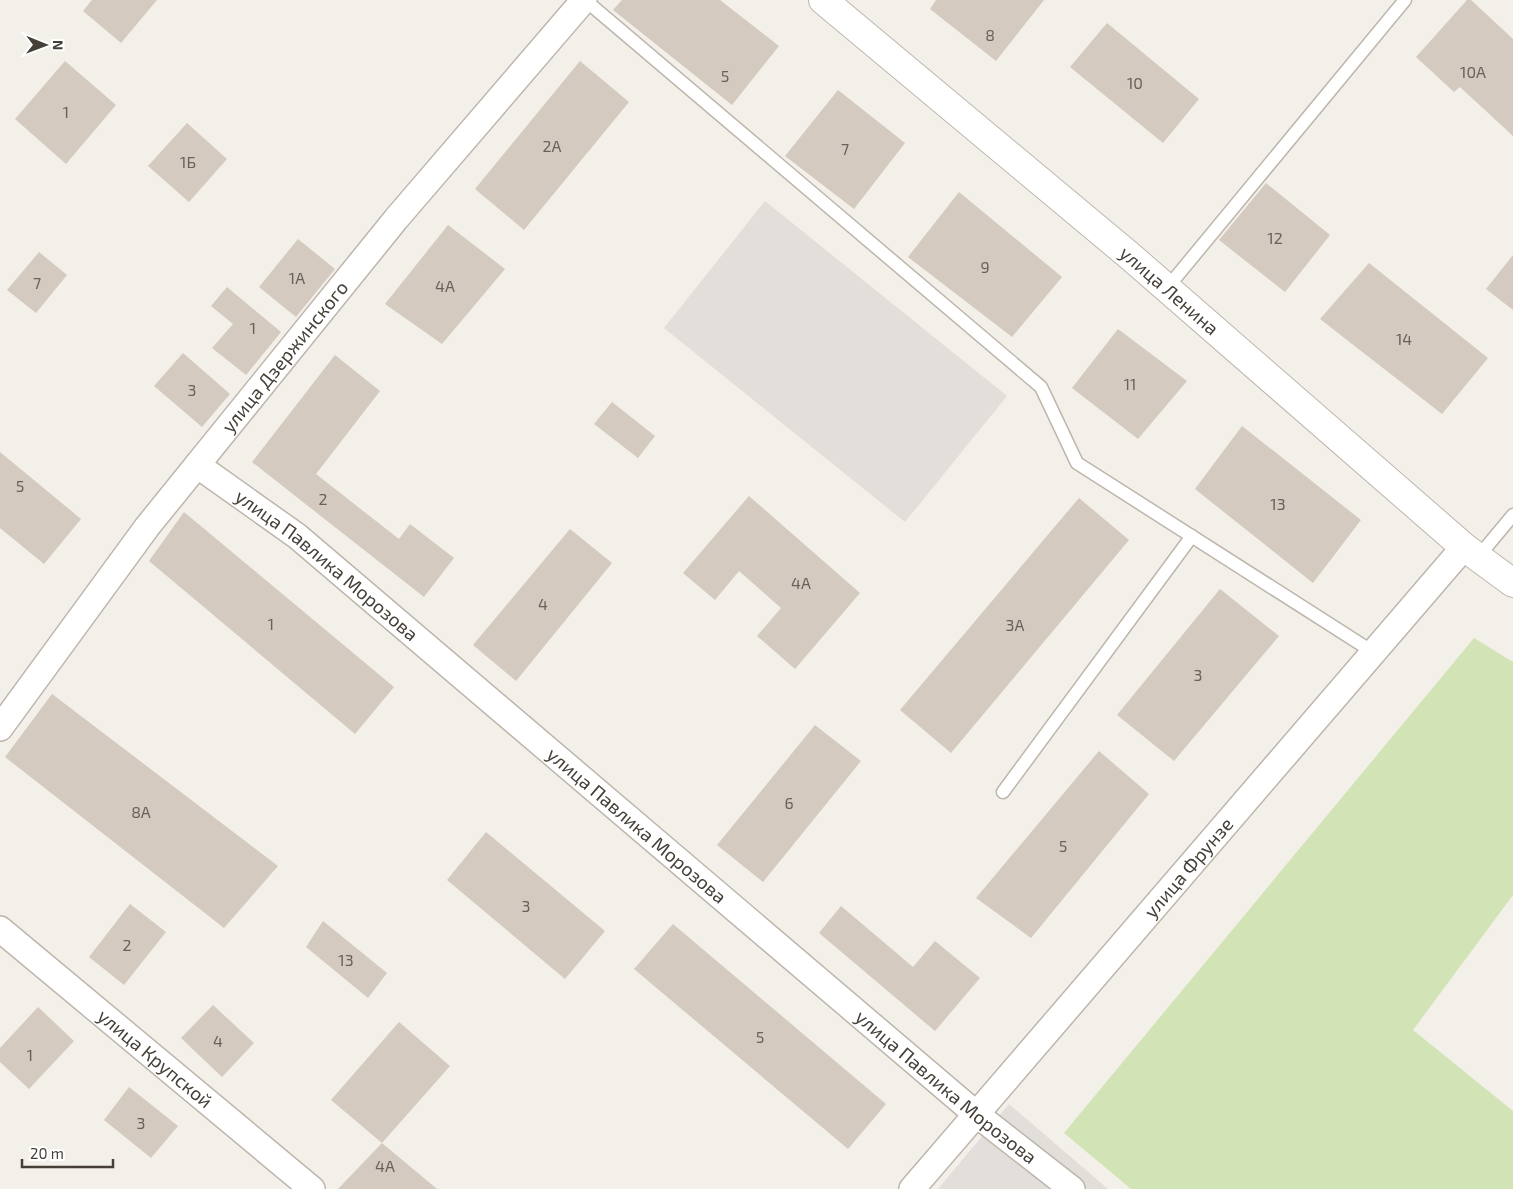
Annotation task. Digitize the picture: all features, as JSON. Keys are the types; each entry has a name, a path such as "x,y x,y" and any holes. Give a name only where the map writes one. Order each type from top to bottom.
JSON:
{"street":[{"name":"улица Дзержинского","path":"0,728 147,527 396,219 584,0"},
{"name":"улица Ленина","path":"824,0 1167,288 1471,552 1513,583"},
{"name":"улица Павлика Морозова","path":"197,465 296,536 976,1114 1072,1189"},
{"name":"улица Фрунзе","path":"912,1189 1374,652 1471,552"},
{"name":"улица Крупской","path":"0,929 312,1189"}],"lane":[{"path":"584,0 1041,388 1077,462 1374,652"},
{"path":"1167,288 1405,0"},
{"path":"1471,552 1513,515"},
{"path":"1003,792 1192,536"}],"shaded area":[{"path":"765,201 1007,396 905,522 664,328"},
{"path":"1009,1104 1108,1189 938,1189"}],"green space":[{"path":"1474,638 1513,662 1513,895 1413,1030 1513,1111 1513,1189 1131,1189 1064,1133"}],"building":[{"path":"92,0 157,0 121,43 83,11"},
{"path":"622,0 720,0 779,46 732,105 613,10"},
{"path":"936,0 1044,0 996,61 930,9"},
{"path":"1467,0 1471,0 1513,39 1513,136 1460,87 1454,92 1416,57"},
{"path":"1107,23 1199,99 1163,143 1070,67"},
{"path":"65,61 116,105 66,164 15,119"},
{"path":"580,61 629,102 524,230 475,189"},
{"path":"838,90 905,143 854,209 785,156"},
{"path":"187,123 227,159 189,202 148,166"},
{"path":"1266,183 1330,235 1285,292 1219,240"},
{"path":"959,192 1062,277 1012,337 908,257"},
{"path":"448,225 505,269 442,344 385,304"},
{"path":"298,239 335,269 296,317 259,287"},
{"path":"39,252 67,275 36,313 7,290"},
{"path":"1513,255 1513,310 1486,289"},
{"path":"1369,263 1488,358 1442,414 1320,319"},
{"path":"227,287 281,332 246,375 212,348 233,324 211,306"},
{"path":"1118,329 1187,381 1138,439 1072,388"},
{"path":"183,353 230,394 202,427 154,386"},
{"path":"335,355 380,391 316,474 399,539 410,524 454,558 424,597 252,462"},
{"path":"612,402 655,436 638,458 594,424"},
{"path":"1242,426 1361,520 1313,583 1195,489"},
{"path":"0,452 81,519 44,564 0,528"},
{"path":"749,496 860,593 795,669 757,636 781,608 739,571 715,600 683,573"},
{"path":"1079,498 1129,540 951,753 900,710"},
{"path":"184,512 394,687 355,734 149,561"},
{"path":"570,529 612,563 516,681 473,645"},
{"path":"1220,589 1279,636 1174,761 1117,715"},
{"path":"52,694 278,866 224,928 5,757"},
{"path":"815,725 861,761 763,882 717,845"},
{"path":"1099,751 1149,794 1031,938 976,898"},
{"path":"486,832 605,931 565,979 447,880"},
{"path":"130,904 166,932 124,985 89,957"},
{"path":"841,906 913,967 935,941 980,978 935,1031 819,933"},
{"path":"323,921 387,973 368,998 306,947"},
{"path":"673,924 886,1104 848,1149 634,969"},
{"path":"213,1005 254,1043 222,1077 181,1038"},
{"path":"38,1007 74,1041 29,1089 0,1062 0,1048"},
{"path":"399,1022 450,1066 382,1143 331,1100"},
{"path":"129,1087 178,1126 151,1158 104,1120"},
{"path":"382,1143 437,1189 338,1189"}]}
